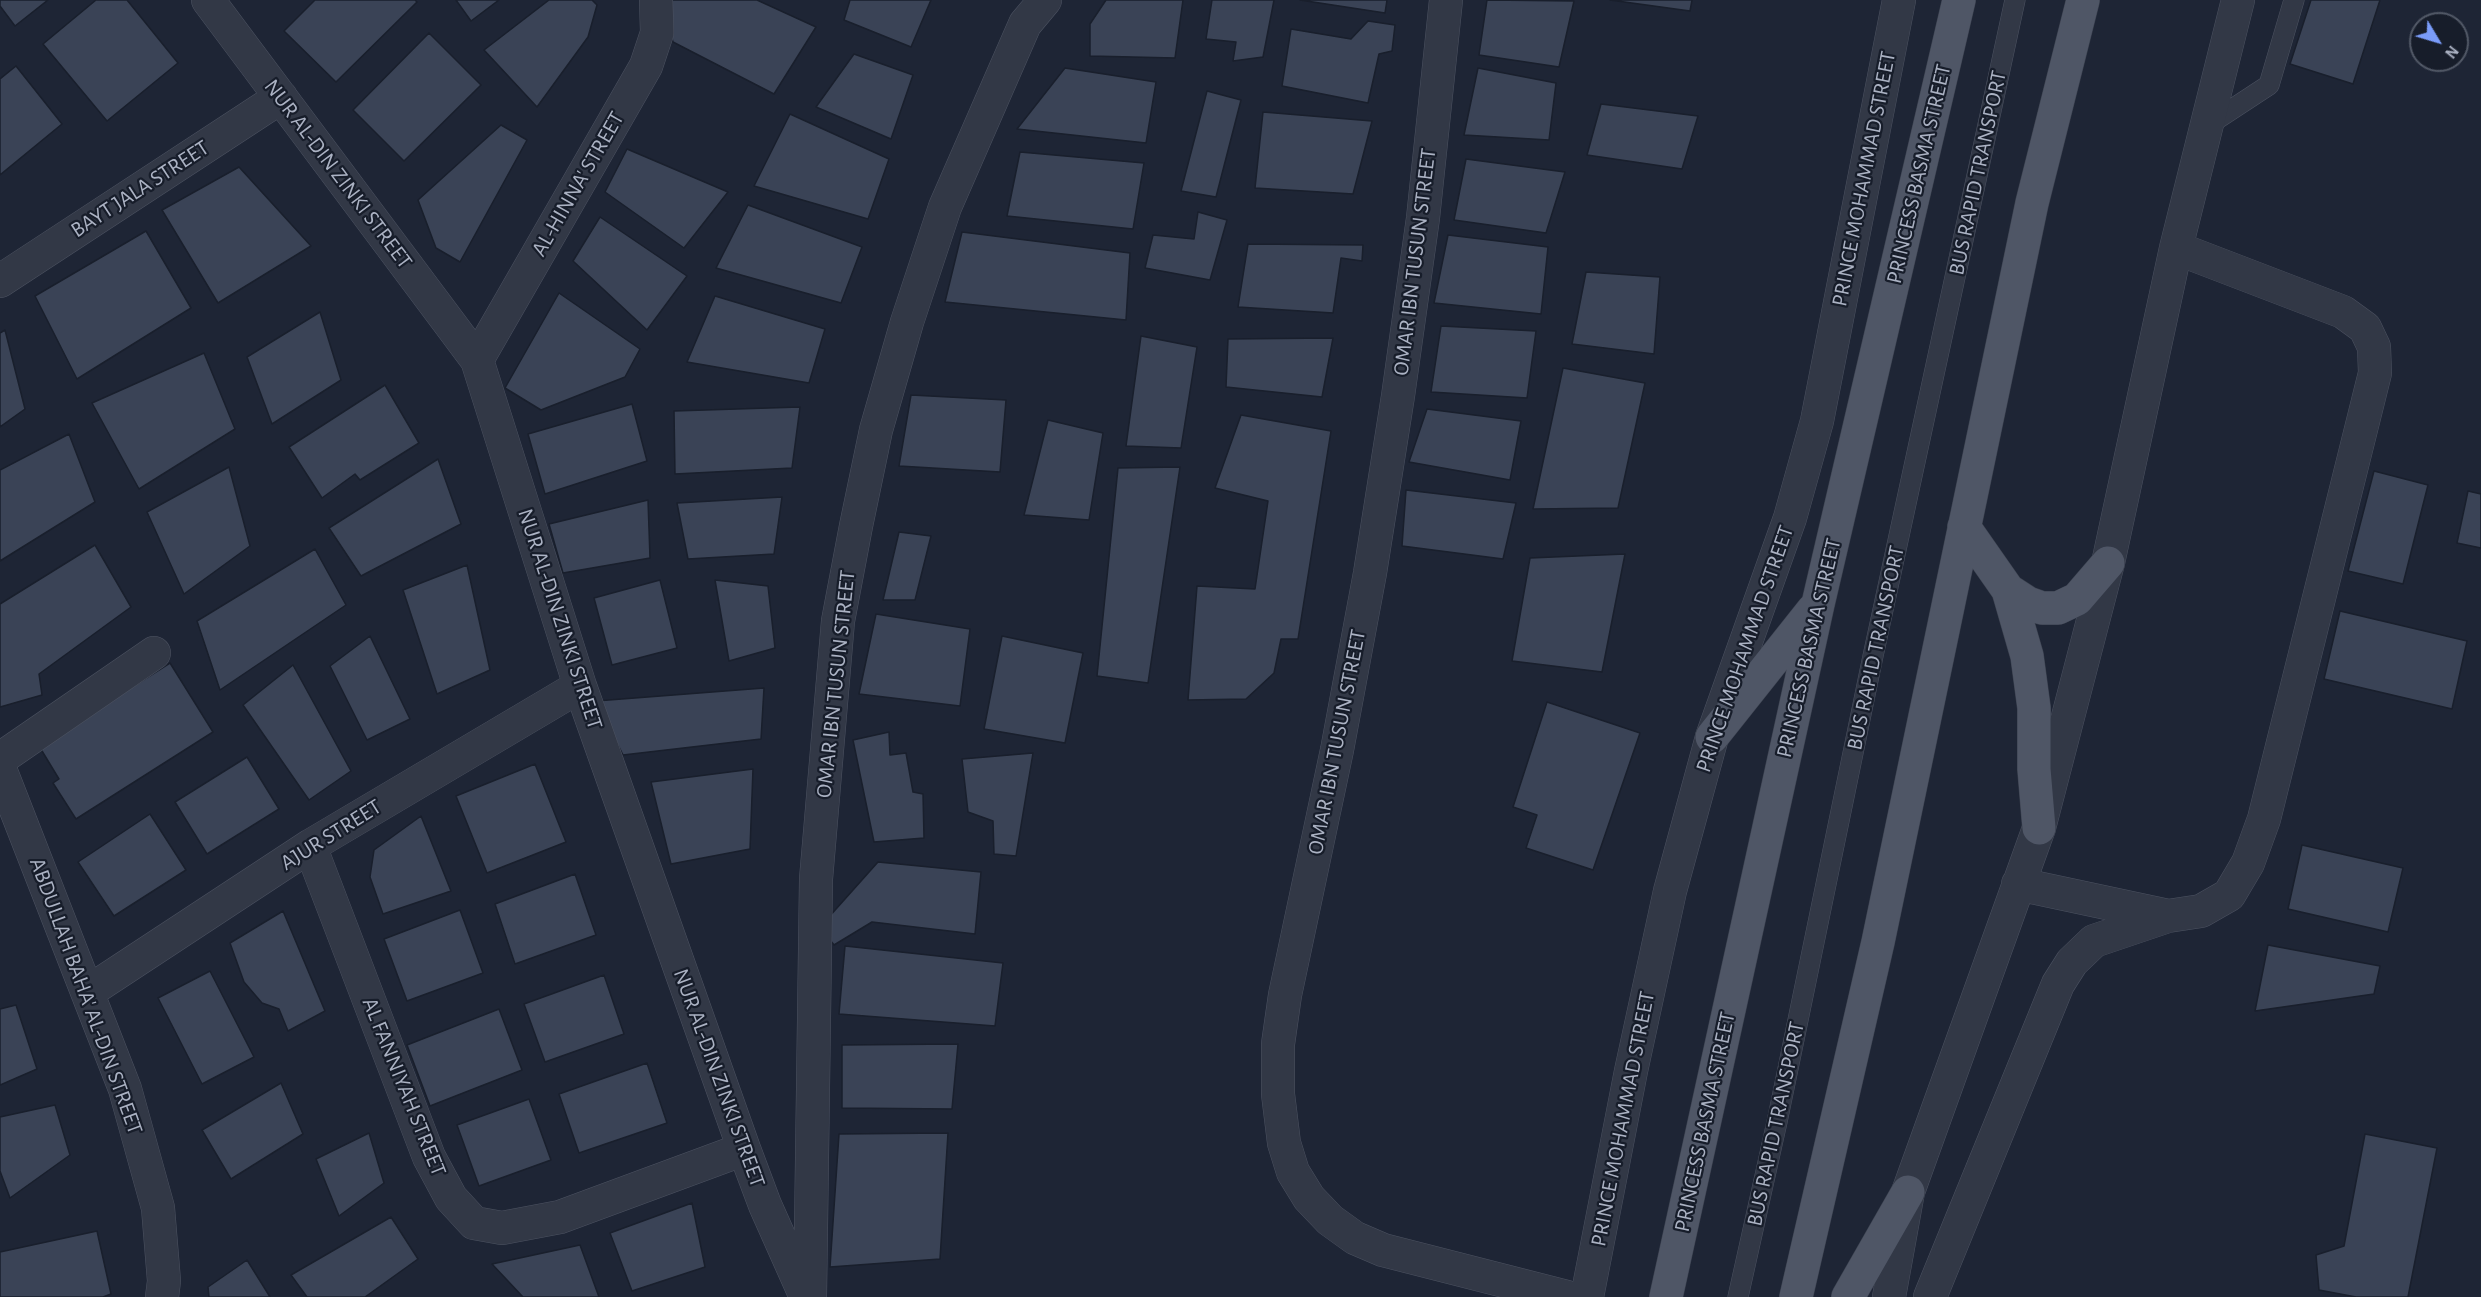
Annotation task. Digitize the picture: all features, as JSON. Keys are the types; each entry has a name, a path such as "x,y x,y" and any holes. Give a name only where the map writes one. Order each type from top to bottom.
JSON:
{"main road":[{"name":"PRINCESS BASMA STREET","path":"1666,1297 1818,604 1959,0"},
{"path":"1796,1297 1878,942 2032,203 2083,0"},
{"path":"1964,526 2008,590 2027,656 2033,697 2034,769 2039,828"},
{"path":"2008,590 2035,606 2058,608 2077,599 2108,563"},
{"path":"1712,737 1818,604"},
{"path":"1848,1297 1908,1191"}],"street":[{"name":"NUR AL-DIN ZINKI STREET","path":"208,0 477,360 580,686 744,1149 765,1205 808,1297"},
{"name":"AL-HINNA' STREET","path":"477,360 646,66 657,33 656,0"},
{"name":"OMAR IBN TUSUN STREET","path":"1446,0 1423,218 1398,396 1370,573 1339,738 1285,995 1278,1044 1278,1094 1284,1143 1293,1172 1309,1198 1330,1220 1355,1238 1383,1250 1567,1297"},
{"name":"PRINCE MOHAMMAD STREET","path":"1587,1297 1631,1071 1670,891 1712,737 1790,518 1817,421 1899,0"},
{"path":"1889,1297 1908,1191 2039,828 2108,563 2176,248 2238,0"},
{"name":"OMAR IBN TUSUN STREET","path":"808,1297 816,879 838,621 876,430 907,322 945,207 1031,8"},
{"name":"BAYT JALA STREET","path":"0,281 281,97"},
{"path":"1930,1297 2058,984 2073,962 2094,941 2168,916 2201,911 2229,895 2248,863 2264,819 2375,373 2374,347 2365,328 2343,312 2176,248"},
{"path":"0,759 154,653"},
{"name":"AJUR STREET","path":"88,992 309,846 580,686"},
{"name":"ABDULLAH BAHA' AL-DIN STREET","path":"0,769 126,1089 158,1208 164,1281 162,1297"},
{"name":"AL FANNIYAH STREET","path":"309,846 429,1157 451,1198 474,1223 502,1228 560,1217 744,1149"},
{"path":"2018,884 2168,916"}],"lane":[{"name":"BUS RAPID TRANSPORT","path":"1738,1297 2015,0"},
{"path":"2208,125 2269,86 2295,0"}],"building":[{"path":"0,0 48,0 15,26 0,6"},
{"path":"96,0 127,0 178,63 107,121 43,44"},
{"path":"315,0 415,0 417,2 336,82 284,31"},
{"path":"456,0 499,0 471,21"},
{"path":"549,0 592,0 597,5 588,37 537,107 484,50"},
{"path":"662,0 757,0 816,27 774,94 673,42"},
{"path":"850,0 931,0 911,47 844,20"},
{"path":"1106,0 1183,0 1175,58 1090,56 1090,24"},
{"path":"1212,0 1274,0 1263,57 1233,61 1236,42 1206,39"},
{"path":"1300,0 1387,0 1385,13"},
{"path":"1487,0 1574,1 1559,67 1479,55"},
{"path":"1610,0 1692,0 1690,11"},
{"path":"2311,0 2380,0 2353,84 2290,64"},
{"path":"1368,21 1395,25 1392,51 1379,54 1368,103 1282,86 1291,29 1351,39"},
{"path":"429,33 481,85 404,161 353,110"},
{"path":"854,54 913,75 891,139 816,107"},
{"path":"16,66 62,124 0,175 0,79"},
{"path":"1065,68 1156,82 1146,143 1017,129"},
{"path":"1478,68 1556,83 1549,140 1464,135"},
{"path":"1207,91 1241,100 1216,197 1181,191"},
{"path":"1601,104 1698,116 1682,169 1587,155"},
{"path":"1263,112 1372,121 1353,194 1255,188"},
{"path":"790,114 889,159 868,219 754,186"},
{"path":"501,125 527,140 460,262 436,248 418,200"},
{"path":"627,149 728,192 684,248 605,192"},
{"path":"1020,152 1144,163 1133,229 1007,216"},
{"path":"1466,159 1565,172 1546,233 1454,220"},
{"path":"239,167 311,246 218,303 162,210"},
{"path":"748,205 862,247 841,303 716,268"},
{"path":"1198,212 1227,220 1210,280 1145,268 1153,235 1194,239"},
{"path":"600,217 687,276 647,330 573,261"},
{"path":"146,231 191,308 77,379 35,296"},
{"path":"962,232 1130,253 1126,320 945,302"},
{"path":"1448,235 1548,247 1541,314 1434,303"},
{"path":"1248,244 1363,245 1362,261 1341,258 1333,313 1238,307"},
{"path":"1586,272 1660,277 1654,354 1572,344"},
{"path":"559,293 640,349 625,377 541,410 505,388"},
{"path":"715,296 825,329 809,383 687,362"},
{"path":"320,312 341,380 272,424 247,357"},
{"path":"1441,326 1536,331 1527,398 1431,392"},
{"path":"5,330 25,409 0,427 0,333"},
{"path":"1141,336 1197,347 1181,448 1126,446"},
{"path":"1333,338 1322,397 1226,387 1228,339"},
{"path":"204,353 235,429 139,489 92,403"},
{"path":"1563,368 1645,383 1618,508 1533,509"},
{"path":"385,385 419,443 360,480 355,474 322,498 289,447"},
{"path":"911,395 1006,400 1000,472 899,466"},
{"path":"632,404 647,461 545,494 528,434"},
{"path":"800,407 792,468 675,474 674,411"},
{"path":"1427,409 1521,421 1510,480 1409,462"},
{"path":"1241,415 1331,431 1298,639 1281,639 1274,673 1246,699 1188,700 1197,586 1255,589 1268,501 1215,488"},
{"path":"1048,420 1103,433 1089,520 1024,515"},
{"path":"69,434 95,502 0,561 0,470"},
{"path":"438,459 461,524 361,576 329,528"},
{"path":"229,467 250,546 184,594 147,512"},
{"path":"1180,467 1148,683 1097,676 1118,468"},
{"path":"2374,471 2428,485 2403,584 2348,571"},
{"path":"1406,490 1516,503 1503,559 1402,546"},
{"path":"2468,491 2481,494 2481,548 2457,543"},
{"path":"782,497 774,554 688,559 677,503"},
{"path":"648,500 650,558 563,573 549,524"},
{"path":"899,532 931,536 915,600 883,600"},
{"path":"95,545 131,607 39,674 42,695 0,707 0,604"},
{"path":"315,549 346,605 220,690 197,621"},
{"path":"1625,554 1602,672 1512,661 1530,558"},
{"path":"467,565 490,670 437,694 403,590"},
{"path":"660,580 677,648 612,665 594,598"},
{"path":"715,580 768,586 775,648 729,661"},
{"path":"2340,611 2467,641 2452,709 2324,679"},
{"path":"876,614 970,629 960,706 859,694"},
{"path":"370,636 410,719 367,740 330,666"},
{"path":"1002,636 1083,653 1065,743 984,729"},
{"path":"170,663 213,732 76,819 53,783 59,779 39,746"},
{"path":"293,665 351,771 309,800 243,705"},
{"path":"764,688 761,739 623,755 596,701"},
{"path":"1547,702 1640,733 1593,870 1526,848 1537,815 1513,807"},
{"path":"889,732 890,755 906,753 913,792 923,794 924,838 874,842 853,740"},
{"path":"1033,753 1016,856 994,854 993,821 968,812 962,759"},
{"path":"247,757 279,809 207,854 175,802"},
{"path":"535,764 566,842 487,873 456,796"},
{"path":"753,769 750,849 671,864 651,782"},
{"path":"150,814 186,870 114,916 78,862"},
{"path":"421,816 451,891 383,914 370,877 374,850"},
{"path":"2302,845 2403,868 2388,932 2288,909"},
{"path":"878,862 981,872 975,934 872,922 834,945 820,927"},
{"path":"575,874 596,935 515,964 495,904"},
{"path":"460,910 483,973 407,1001 384,939"},
{"path":"283,911 325,1011 288,1031 279,1009 262,1003 244,982 230,943"},
{"path":"2268,945 2380,966 2374,994 2255,1011"},
{"path":"845,946 1003,963 995,1026 839,1014"},
{"path":"210,971 254,1057 202,1084 158,998"},
{"path":"604,975 624,1034 545,1062 524,1004"},
{"path":"16,1005 37,1069 0,1085 0,1009"},
{"path":"499,1009 522,1070 430,1106 407,1045"},
{"path":"958,1044 952,1109 842,1108 842,1045"},
{"path":"647,1063 667,1123 579,1153 559,1094"},
{"path":"281,1083 303,1134 231,1179 202,1130"},
{"path":"529,1099 551,1160 479,1186 457,1125"},
{"path":"55,1105 70,1155 10,1198 0,1171 0,1117"},
{"path":"369,1133 384,1183 339,1216 316,1159"},
{"path":"948,1133 940,1259 830,1267 839,1134"},
{"path":"2365,1134 2437,1148 2408,1297 2356,1297 2319,1290 2316,1255 2344,1246"},
{"path":"692,1203 705,1267 632,1291 610,1233"},
{"path":"391,1217 418,1259 365,1297 307,1297 291,1275"},
{"path":"97,1231 111,1294 103,1297 0,1297 0,1252"},
{"path":"580,1245 599,1297 523,1297 492,1264"},
{"path":"247,1260 270,1297 209,1297 208,1287"}]}
